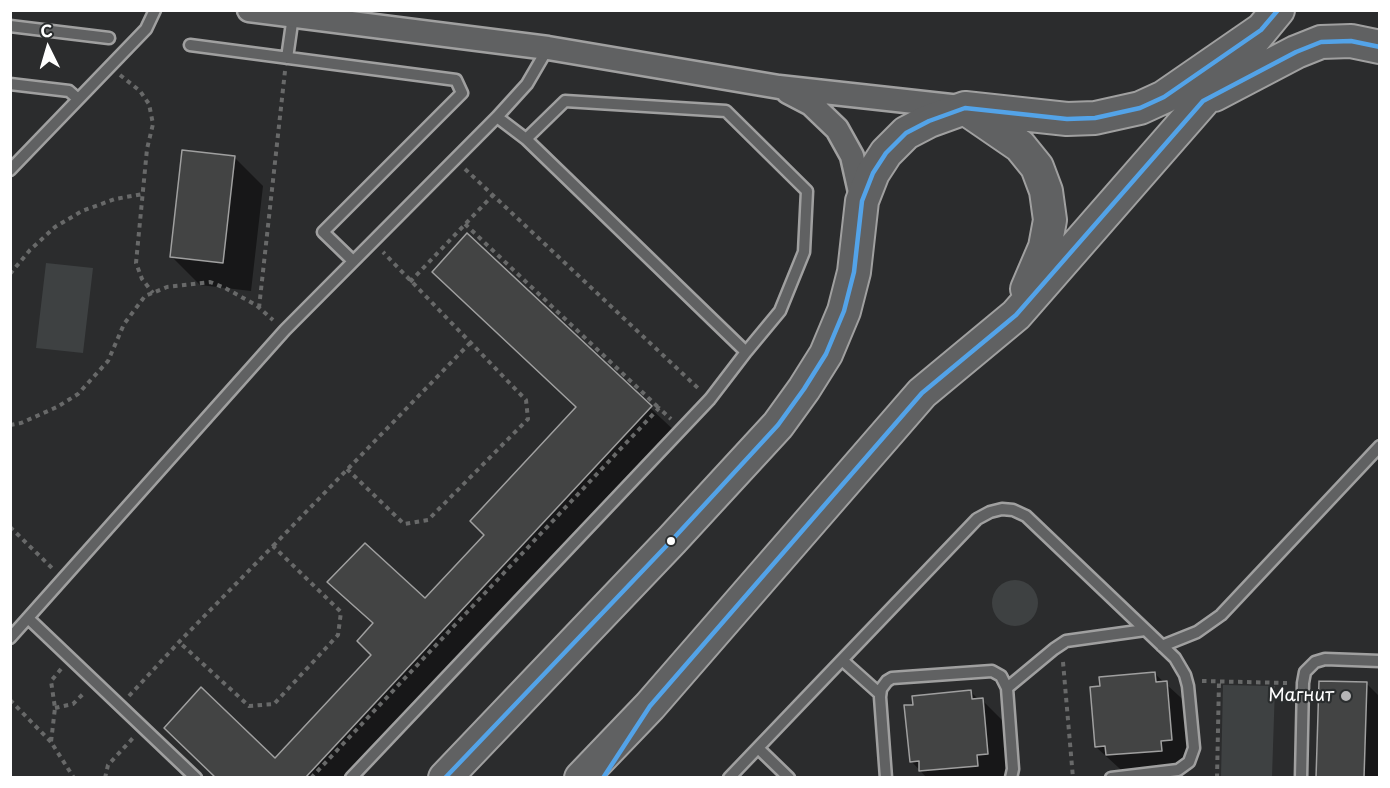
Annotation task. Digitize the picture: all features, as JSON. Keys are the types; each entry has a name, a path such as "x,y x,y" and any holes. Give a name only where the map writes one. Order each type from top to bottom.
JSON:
{"street":[{"path":"249,10 548,48 779,87 1067,119 1117,115 1164,97 1270,20"},
{"path":"581,777 650,706 922,393 1016,315 1203,101 1270,20"},
{"path":"1203,101 1296,52 1321,42 1351,41 1380,47"},
{"path":"779,87 811,104 837,129 852,156 862,201"},
{"path":"445,777 778,425 826,354 844,311 854,272 862,201 873,173 886,153 906,133 929,121 965,108"},
{"path":"965,108 1020,146 1037,167 1046,191 1050,220 1045,247 1016,315"},
{"path":"603,777 650,706"}],"lane":[{"path":"10,170 146,29 155,10"},
{"path":"287,58 293,16"},
{"path":"10,26 109,38"},
{"path":"190,45 456,80 462,93 323,232 353,261"},
{"path":"10,638 285,330 497,117 527,84 548,48"},
{"path":"10,84 69,91 78,99"},
{"path":"351,777 710,399 780,311 804,252 807,191 726,111 565,101 526,139"},
{"path":"497,117 526,139 746,352"},
{"path":"1162,646 1197,632 1221,615 1380,446"},
{"path":"729,777 977,519 1002,509 1013,510 1026,516 1162,646 1179,664 1187,681 1194,748 1189,762 1178,770 1111,777"},
{"path":"29,619 196,777"},
{"path":"1007,688 1061,644 1073,639 1145,630"},
{"path":"1300,777 1305,672 1309,667 1325,659 1380,661"},
{"path":"842,660 880,694"},
{"path":"886,777 880,694 884,684 892,678 992,671 1001,676 1007,688 1013,769 1011,777"},
{"path":"758,748 789,777"}],"path":[{"path":"259,308 287,58"},
{"path":"110,68 140,91 149,104 153,124 147,149 136,263 142,279 153,292"},
{"path":"455,159 710,399"},
{"path":"10,274 30,250 55,227 82,211 115,199 143,194"},
{"path":"410,282 493,195"},
{"path":"465,224 682,428"},
{"path":"347,470 404,524 428,520 528,419 526,400 373,242"},
{"path":"10,424 21,423 78,394 108,361 124,324 145,296 167,287 210,282 259,308 285,330"},
{"path":"120,705 470,343"},
{"path":"311,777 659,408"},
{"path":"10,527 62,578"},
{"path":"179,642 249,706 274,704 338,635 341,612 273,546"},
{"path":"1061,644 1073,777"},
{"path":"51,742 55,708 51,681 70,658"},
{"path":"1187,681 1303,683"},
{"path":"1217,777 1219,681"},
{"path":"55,708 73,704 95,682"},
{"path":"10,700 51,742 74,777"},
{"path":"105,777 108,765 143,727"}],"shaded area":[{"path":"46,263 93,268 83,353 36,348"},
{"path":"1015,580 1031,587 1038,603 1031,619 1015,626 999,619 992,603 999,587"},
{"path":"1223,685 1275,686 1272,777 1221,777"}],"building":[{"path":"182,150 235,156 223,263 170,257"},
{"path":"467,233 652,406 305,778 216,778 164,728 201,687 275,758 371,655 357,641 373,623 327,582 365,543 425,598 484,535 470,521 576,407 432,272"},
{"path":"1155,672 1156,682 1167,681 1172,740 1161,741 1162,751 1106,755 1105,746 1095,747 1090,687 1100,686 1099,677"},
{"path":"1319,681 1367,682 1364,778 1316,778"},
{"path":"971,690 972,699 983,698 988,754 977,755 978,766 919,771 919,761 910,762 904,705 913,705 912,696"}],"transit line":[{"path":"445,778 672,540 778,425 804,389 826,354 844,311 854,272 862,201 873,173 886,153 906,133 929,121 965,108 1067,119 1095,118 1140,108 1164,97 1261,30 1278,10"},
{"path":"603,778 650,706 922,393 1016,315 1203,101 1296,52 1321,42 1351,41 1380,47"}],"place":[{"name":"Магнит","path":"1346,696"}]}
